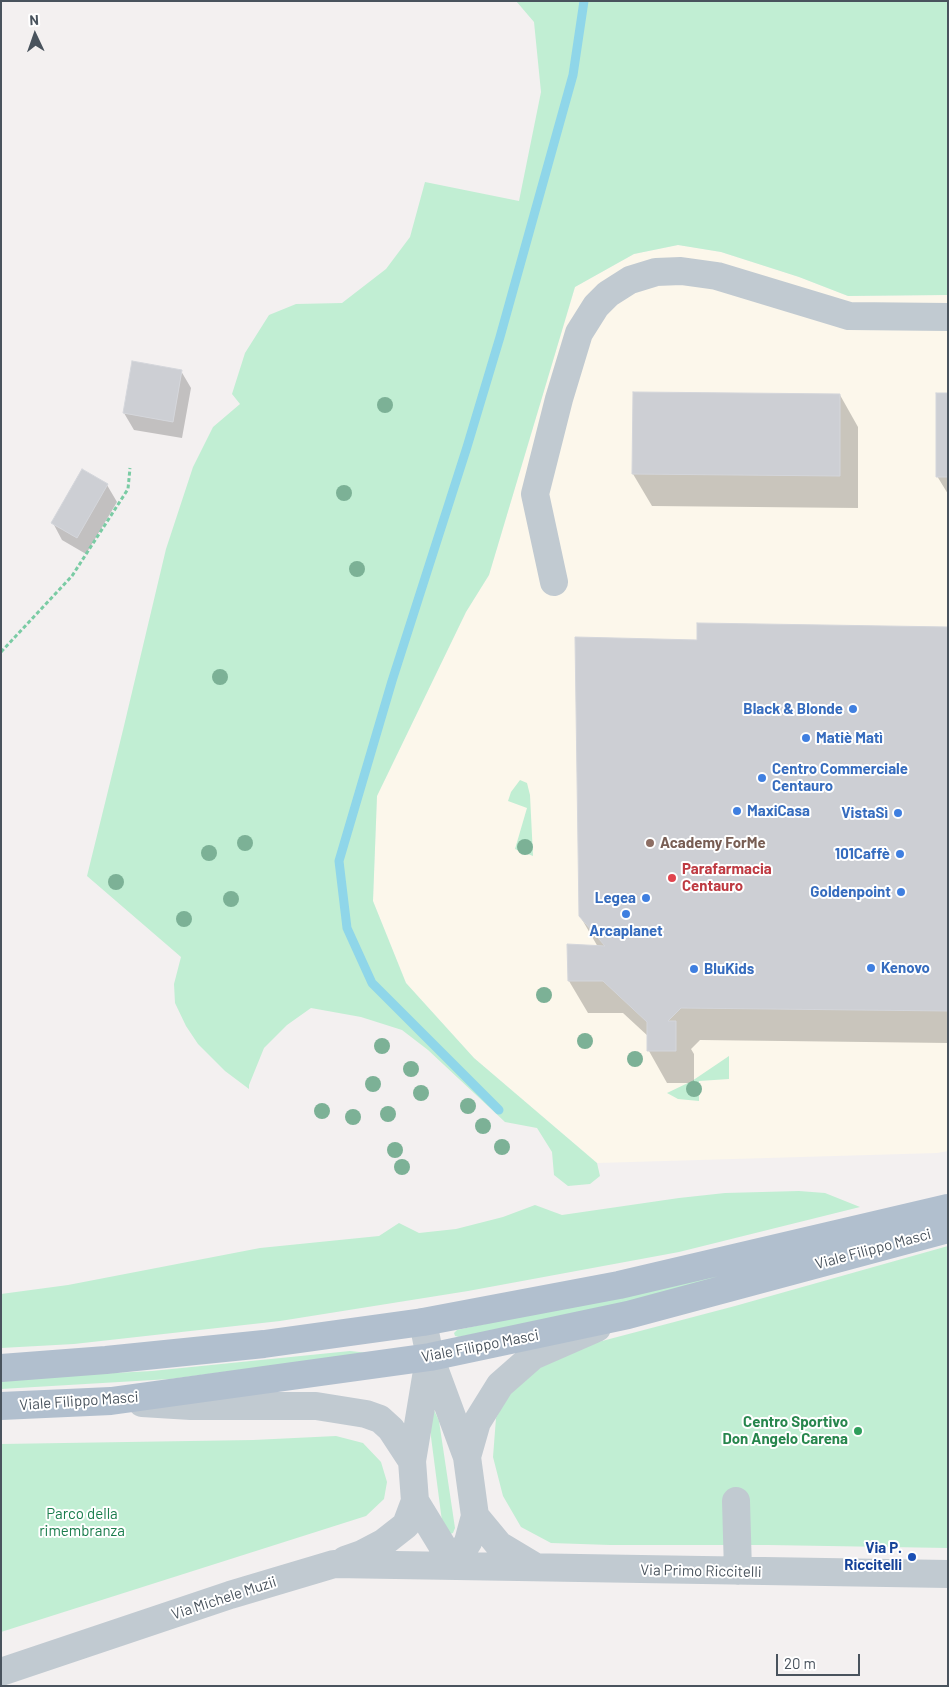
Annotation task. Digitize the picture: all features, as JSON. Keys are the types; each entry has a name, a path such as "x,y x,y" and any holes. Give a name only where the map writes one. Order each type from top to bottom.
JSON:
{"main road":[{"name":"Viale Filippo Masci","path":"1,1368 106,1360 264,1344 423,1322 619,1285 948,1208"},
{"name":"Viale Filippo Masci","path":"1,1406 111,1401 430,1357 628,1315 948,1229"}],"street":[{"path":"554,582 535,494 559,400 579,333 596,306 608,294 630,280 656,272 681,271 717,276 849,316 948,317"},
{"path":"467,1457 477,1422 500,1385 513,1373 533,1356 628,1315"},
{"path":"415,1502 454,1565 468,1542 475,1516 467,1457 430,1357 423,1322"},
{"path":"334,1564 362,1554 384,1543 406,1525 415,1502 412,1461 430,1357"},
{"path":"111,1401 191,1406 316,1406 366,1414 380,1419 391,1428 412,1461"},
{"path":"736,1501 738,1571"},
{"path":"475,1516 499,1545 538,1568"},
{"name":"Via Michele Muzii","path":"1,1672 230,1595 334,1564 454,1565"},
{"name":"Via Primo Riccitelli","path":"454,1565 948,1574"}],"path":[{"path":"1,652 72,576 128,489 130,468"}],"shaded area":[{"path":"678,245 721,252 799,277 848,296 948,295 948,1151 937,1153 597,1163 474,1058 406,983 373,901 377,796 466,612 489,575 575,287 634,254"}],"green space":[{"path":"516,1 948,1 948,295 848,296 799,277 721,252 678,245 634,254 575,287 489,575 466,612 377,796 373,901 406,983 474,1058 597,1163 600,1176 590,1184 568,1186 554,1175 552,1152 537,1128 505,1122 428,1050 402,1030 361,1017 311,1008 287,1025 264,1048 249,1089 225,1071 198,1044 186,1026 175,1003 174,984 181,957 87,876 166,549 193,467 213,427 240,404 232,394 245,353 269,315 296,304 342,303 386,269 410,237 425,182 519,201 541,92 534,22"},
{"path":"520,780 527,783 530,795 533,856 515,849 527,808 508,801 511,792"},
{"path":"729,1056 729,1079 699,1081 699,1101 678,1099 667,1093 692,1081"},
{"path":"799,1191 825,1193 860,1207 679,1252 468,1291 280,1321 74,1344 1,1348 1,1294 68,1285 260,1248 379,1236 399,1223 419,1233 456,1229 503,1217 535,1205 562,1215 725,1193"},
{"path":"879,1239 629,1303 459,1337 455,1336 454,1333 457,1330"},
{"path":"948,1246 948,1548 551,1543 521,1527 503,1496 493,1457 496,1418 516,1379 545,1356 735,1306"},
{"path":"350,1351 369,1353 170,1379 1,1389 1,1379 152,1371"},
{"path":"434,1410 439,1421 455,1528 453,1533 450,1534 443,1529 431,1437 430,1413"},
{"name":"Parco della rimembranza","path":"336,1436 363,1443 381,1462 387,1482 384,1499 366,1516 1,1632 1,1444 253,1440"}],"building":[{"path":"132,361 182,370 173,422 123,413"},
{"path":"633,392 840,394 840,476 632,474"},
{"path":"936,393 948,393 948,477 936,477"},
{"path":"82,469 108,484 77,538 51,523"},
{"name":"Centro Commerciale Centauro","path":"697,623 948,627 948,1011 681,1008 668,1021 676,1021 676,1051 647,1051 647,1022 603,981 568,981 567,944 605,946 579,916 575,637 697,640"}],"waterway":[{"path":"499,1110 372,983 347,928 339,861 392,681 500,337 573,75 584,1"}],"place":[{"name":"Black & Blonde","path":"853,709"},
{"name":"Matiè Matì","path":"806,738"},
{"name":"Centro Commerciale Centauro","path":"762,778"},
{"name":"MaxiCasa","path":"737,811"},
{"name":"VistaSì","path":"898,813"},
{"name":"Academy ForMe","path":"650,843"},
{"name":"101Caffè","path":"900,854"},
{"name":"Parafarmacia Centauro","path":"672,878"},
{"name":"Goldenpoint","path":"901,892"},
{"name":"Legea","path":"646,898"},
{"name":"Arcaplanet","path":"626,914"},
{"name":"Kenovo","path":"871,968"},
{"name":"BluKids","path":"694,969"},
{"name":"Centro Sportivo Don Angelo Carena","path":"858,1431"},
{"name":"Via P. Riccitelli","path":"912,1557"}]}
